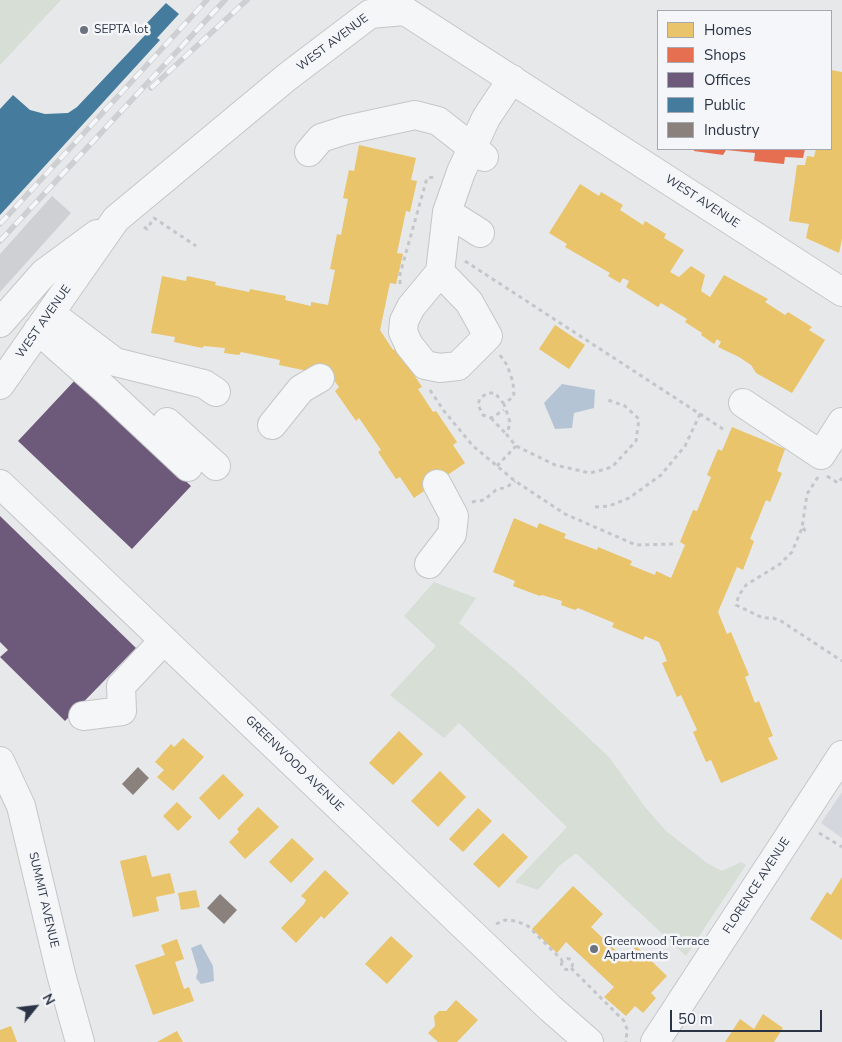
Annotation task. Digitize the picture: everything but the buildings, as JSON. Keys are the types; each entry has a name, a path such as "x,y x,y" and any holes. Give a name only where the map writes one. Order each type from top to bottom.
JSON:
{"street":[{"name":"WEST AVENUE","path":"0,385 116,220 287,77 370,14 405,11 842,292"},
{"path":"440,259 469,302 488,336 458,366 440,368 425,364 409,345 403,332 404,321 440,259 447,212 460,172 478,153 486,118 512,79"},
{"path":"309,152 321,138 346,130 414,115 438,121 478,153"},
{"path":"447,212 480,233"},
{"path":"0,323 44,273 116,220"},
{"path":"44,321 107,391 188,467"},
{"path":"44,321 115,362 204,384 216,392"},
{"path":"272,425 301,389 320,378"},
{"path":"107,391 141,401 216,466"},
{"path":"743,403 822,455 842,422"},
{"name":"GREENWOOD AVENUE","path":"0,484 550,1008 589,1042"},
{"path":"429,564 452,534 454,516 442,492"},
{"path":"84,716 122,711 121,686 164,640"},
{"name":"FLORENCE AVENUE","path":"655,1042 760,863 842,755"},
{"name":"SUMMIT AVENUE","path":"0,760 21,806 61,974 80,1042"}],"path":[{"path":"147,229 154,218 196,246"},
{"path":"440,259 726,431"},
{"path":"488,336 507,365 513,382 514,396 504,404"},
{"path":"507,435 510,422 504,410 504,404 494,393 488,393 480,398 478,405 482,415 492,418 516,446 555,465 590,472 612,467 636,441 639,419 625,406 608,400"},
{"path":"492,418 504,410"},
{"path":"595,507 609,506 630,498 661,475 684,446 700,414"},
{"path":"497,466 516,446"},
{"path":"842,478 838,483 821,472 807,494 802,528 792,552 780,564 746,585 739,595 736,604 763,618 773,618 781,621 842,661"},
{"path":"442,492 462,504 484,500 496,490 507,487 515,481"},
{"path":"802,528 808,534"},
{"path":"816,831 842,847"},
{"path":"492,927 505,920 516,921 528,926 562,960 563,968 571,968"},
{"path":"562,960 567,958 571,960 571,968 624,1021 626,1042"}],"shaded area":[{"path":"0,0 61,0 0,65"},
{"path":"434,582 476,598 459,623 516,670 609,757 645,807 666,831 707,863 722,871 741,862 746,865 686,956 576,853 559,866 538,890 515,882 567,827 459,723 444,738 390,695 436,646 404,616"},
{"path":"842,792 842,838 821,823"}],"water":[{"path":"562,384 595,390 594,408 574,413 572,428 555,429 544,403"},
{"path":"201,944 213,966 214,981 201,984 196,978 198,971 191,948"}],"railway":[{"path":"0,224 207,0"},
{"path":"0,241 225,0"},
{"path":"151,88 247,0"}],"place":[{"name":"SEPTA lot","path":"84,30"},
{"name":"Greenwood Terrace Apartments","path":"594,949"}]}
